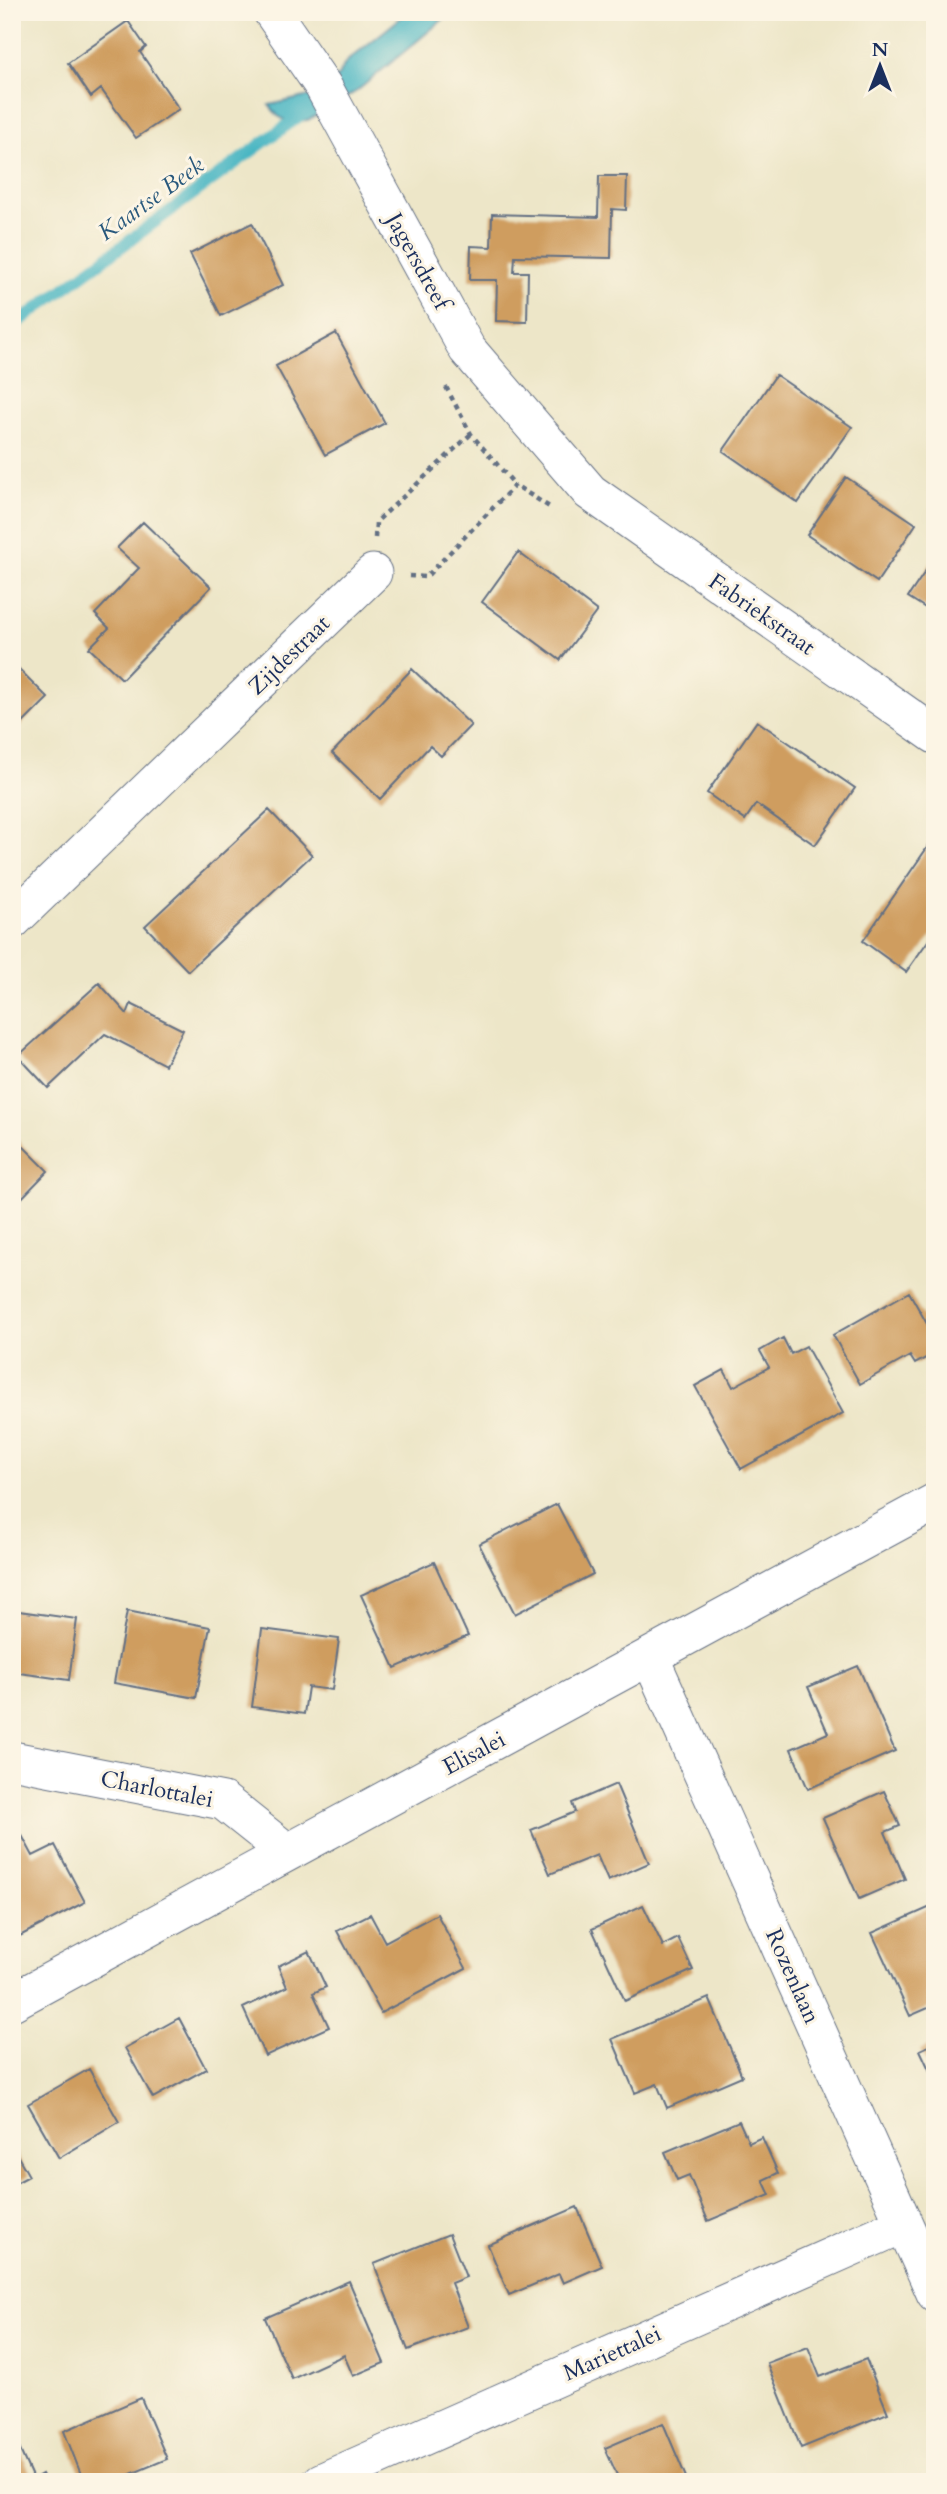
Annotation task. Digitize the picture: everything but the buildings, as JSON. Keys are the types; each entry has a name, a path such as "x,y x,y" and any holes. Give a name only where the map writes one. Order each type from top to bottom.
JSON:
{"street":[{"name":"Jagersdreef","path":"272,12 329,96 467,349 590,492"},
{"name":"Fabriekstraat","path":"590,492 935,736"},
{"name":"Zijdestraat","path":"12,921 373,573"},
{"name":"Elisalei","path":"12,2002 287,1852 651,1659 935,1502"},
{"name":"Rozenlaan","path":"651,1659 935,2293"},
{"name":"Charlottalei","path":"12,1760 223,1801 287,1852"},
{"name":"Mariettalei","path":"321,2482 904,2224"}],"path":[{"path":"471,435 376,522 373,573 426,577 515,485 551,509 590,492"}],"water":[{"path":"408,12 452,12 357,91 308,120 287,121 278,116 269,105 314,95 334,83 346,62"}],"waterway":[{"name":"Kaartse Beek","path":"12,327 305,112"}]}
